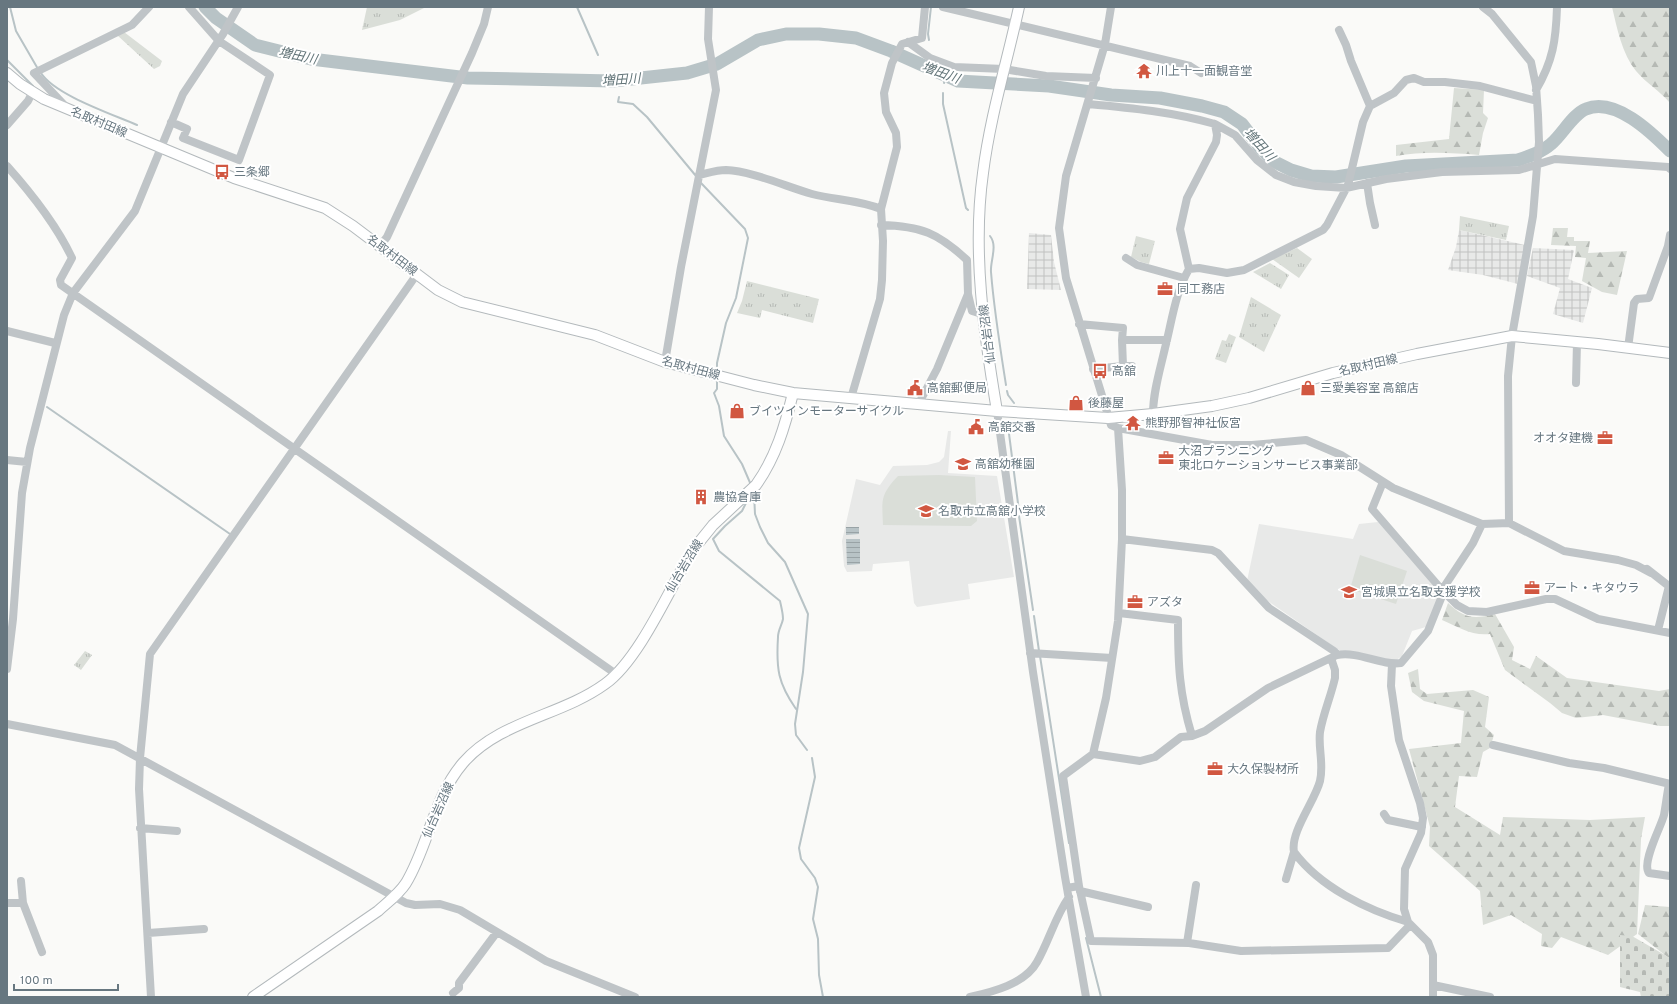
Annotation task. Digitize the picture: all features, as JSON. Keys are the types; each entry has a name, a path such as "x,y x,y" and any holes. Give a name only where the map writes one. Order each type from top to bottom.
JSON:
{"main road":[{"name":"仙台岩沼線","path":"997,411 981,283 980,216 983,173 1004,70 1019,7"},
{"name":"名取村田線","path":"7,73 32,93 69,109 234,178 318,205 336,214 383,242 417,274 450,297 462,302 595,335 665,362 793,393"},
{"name":"名取村田線","path":"997,411 1108,418 1153,414 1248,398 1333,373 1417,354 1512,336 1670,353"},
{"name":"仙台岩沼線","path":"253,997 378,911 394,897 405,883 416,864 446,788 456,772 471,755 506,732 583,697 605,684 616,674 629,659 644,636 692,551 701,538 756,485 771,461 778,446 793,393"},
{"path":"793,393 997,411"}],"street":[{"path":"69,109 34,73 132,25 149,7"},
{"path":"171,122 187,129 183,138 239,160 270,75 221,38 189,7"},
{"path":"7,669 13,619 22,493 27,462 55,343 64,315 73,293 135,211 183,94 221,38 238,7"},
{"path":"383,242 466,66 484,24 488,7"},
{"path":"665,362 698,178 716,90 715,73 708,35 709,7"},
{"path":"851,398 880,299 883,241 881,209 897,147 896,133 884,103 884,93 892,63 905,43 922,38 925,7"},
{"path":"943,7 1105,44 1190,66 1201,73"},
{"path":"1111,7 1105,44 1066,176 1059,228 1066,278 1111,425 1118,428 1212,446 1252,445 1306,440 1341,455 1383,482 1419,499 1482,524 1509,523 1564,551 1618,560 1627,558 1635,559 1651,573 1670,586 1658,630"},
{"path":"1484,7 1492,14 1531,62 1537,101 1538,142 1532,223 1512,336 1508,376 1509,523"},
{"path":"1536,90 1547,72 1552,56 1556,32 1557,7"},
{"path":"1339,30 1370,106"},
{"path":"905,43 930,58 954,67 1004,70 1046,76 1095,80"},
{"path":"1189,269 1199,268 1228,273 1241,271 1317,234 1327,225 1347,186 1363,122 1370,106 1394,93 1406,80 1414,78 1424,82 1445,82 1480,86 1537,101"},
{"path":"7,125 28,101 32,93"},
{"path":"1088,103 1184,115 1215,124 1235,134 1257,160 1281,178 1302,184 1347,186 1442,172 1519,170 1537,163 1554,159 1668,167 1670,170"},
{"path":"1153,414 1154,396 1174,310 1184,278 1189,269 1180,229 1187,198 1216,142 1217,135 1215,124"},
{"path":"7,166 33,196 64,241 72,258 60,280 62,285 616,674"},
{"path":"698,178 728,170 771,181 812,194 837,200 858,201 881,209"},
{"path":"1367,183 1370,203 1376,225"},
{"path":"881,225 904,225 930,232 951,245 967,260 968,294 972,311 985,315"},
{"path":"1628,348 1634,303 1637,299 1649,298 1668,246 1670,235"},
{"path":"1126,258 1137,265 1184,278"},
{"path":"151,997 140,828 140,758 150,654 417,274"},
{"path":"919,403 937,369 968,294"},
{"path":"1079,324 1123,328 1123,366"},
{"path":"7,331 55,343"},
{"path":"1122,340 1167,340"},
{"path":"1576,383 1577,342"},
{"path":"1093,369 1132,366"},
{"path":"997,411 1030,653 1075,888 1091,942 1187,940 1241,951 1388,948 1409,923"},
{"path":"970,997 1006,986 1024,976 1036,963 1062,908 1075,888 1063,776 1093,754 1106,698 1119,613 1122,490 1118,428"},
{"path":"7,460 27,462"},
{"path":"1383,482 1372,509 1442,590 1457,605 1468,611 1487,612 1546,599 1555,599 1598,619 1670,633"},
{"path":"1093,754 1140,761 1156,757 1181,738 1205,731 1268,688 1334,656 1345,654 1358,655 1392,664 1401,663 1428,631 1442,596 1442,590 1473,542 1482,524"},
{"path":"1122,539 1212,550 1218,553 1269,608 1334,651 1335,678 1320,731 1319,745 1322,762 1320,781 1294,841 1294,852 1286,879"},
{"path":"7,572 16,572"},
{"path":"1119,613 1178,620 1178,665 1183,705 1192,736"},
{"path":"1030,653 1112,658"},
{"path":"1392,664 1391,686 1399,740 1420,803 1423,818 1421,833 1405,869 1404,909 1409,923"},
{"path":"7,724 115,745 406,903 415,905 440,904 460,910 520,944 546,961 635,997"},
{"path":"1493,745 1569,763 1604,768 1669,784 1663,816 1654,837 1647,867 1649,874 1670,876"},
{"path":"1384,814 1388,820 1422,827"},
{"path":"140,828 177,831"},
{"path":"1294,852 1326,882 1368,907 1409,923 1428,942 1433,955 1433,997"},
{"path":"21,882 23,903 42,952"},
{"path":"1187,940 1196,885"},
{"path":"1075,888 1148,907"},
{"path":"1069,898 1086,997"},
{"path":"7,903 23,903"},
{"path":"148,933 204,929"},
{"path":"453,993 459,988 459,983 497,932"},
{"path":"1433,985 1490,997"}],"shaded area":[{"path":"1459,230 1525,245 1518,284 1483,275 1448,270 1456,247"},
{"path":"1029,233 1051,235 1054,262 1061,290 1027,289"},
{"path":"1533,248 1574,250 1568,279 1592,288 1583,323 1553,314 1560,288 1527,276"},
{"name":"名取市立高舘小学校","path":"948,431 951,431 948,473 997,476 1014,577 968,584 970,599 917,607 914,603 909,561 873,564 872,571 847,572 844,566 842,541 856,479 880,485 893,466 927,465 939,462 944,457"},
{"name":"宮城県立名取支援学校","path":"1378,522 1388,530 1441,595 1426,627 1412,631 1402,656 1395,661 1340,651 1265,599 1247,581 1259,524 1353,539 1359,524"},
{"path":"846,527 859,527 859,534 846,535"},
{"path":"846,539 860,539 860,564 847,565"}],"green space":[{"path":"367,7 426,7 400,20 362,30"},
{"path":"1612,7 1670,7 1670,103 1636,71 1631,64 1621,40"},
{"path":"124,32 162,61 160,66 154,69 117,35"},
{"path":"1454,88 1484,90 1483,113 1488,118 1483,133 1479,155 1427,153 1396,156 1396,145 1449,139"},
{"path":"1460,216 1509,226 1506,240 1459,230"},
{"path":"1553,228 1568,228 1567,237 1574,237 1574,241 1590,241 1588,253 1627,251 1617,295 1602,292 1582,281 1586,258 1575,257 1576,246 1551,245"},
{"path":"1136,236 1155,241 1149,264 1131,257"},
{"path":"1297,248 1312,259 1299,278 1272,259"},
{"path":"1270,263 1289,275 1281,289 1253,272"},
{"path":"747,281 819,299 813,323 762,310 760,318 737,313"},
{"path":"1251,297 1281,315 1264,352 1239,337"},
{"path":"1229,334 1236,337 1226,363 1215,359 1222,340 1226,341"},
{"path":"939,475 975,477 977,521 971,526 883,525 883,498 888,488 898,476"},
{"path":"1360,555 1407,571 1396,604 1350,589"},
{"path":"1448,603 1465,615 1481,617 1495,614 1514,647 1512,660 1530,669 1536,656 1567,678 1659,691 1670,689 1670,726 1660,726 1603,715 1576,718 1562,713 1505,670 1490,634 1477,634 1442,620"},
{"path":"85,651 92,655 81,670 74,665"},
{"path":"1418,669 1420,689 1427,694 1473,690 1489,697 1485,727 1494,735 1490,748 1483,752 1477,777 1459,776 1455,807 1500,835 1503,817 1590,820 1645,817 1641,839 1637,934 1608,955 1561,937 1552,948 1541,946 1542,934 1511,915 1483,925 1480,891 1429,846 1430,827 1409,749 1461,743 1464,711 1424,701 1412,692 1408,673"},
{"path":"1645,905 1670,907 1670,959 1638,934"},
{"path":"1620,935 1632,936 1670,958 1670,997 1641,997 1640,992 1620,987"}],"waterway":[{"path":"10,7 16,31 38,69"},
{"name":"増田川","path":"205,7 216,18 255,45 311,59 468,78 613,81 687,73 717,64 758,40 786,34 819,34 856,38 891,51 958,81 1049,86 1111,95 1160,98 1224,112 1242,124 1261,149 1275,162 1291,170 1311,176 1336,177 1406,166 1518,160 1536,154 1547,147 1577,115 1586,109 1597,107 1609,108 1632,118 1670,151"},
{"path":"577,7 598,55"},
{"path":"929,40 928,34 931,7"},
{"path":"7,60 33,86"},
{"path":"41,73 58,89 99,110 137,125"},
{"name":"増田川","path":"944,83 945,76"},
{"path":"943,93 943,104 966,208 968,210"},
{"path":"619,97 618,102 633,104 647,117 696,176"},
{"path":"701,183 745,229 748,238 736,298 726,323 717,363 717,372"},
{"path":"990,236 994,249 991,272 997,328 1006,385"},
{"path":"717,379 717,389 714,393 719,406 724,436 742,464 751,485"},
{"path":"1007,391 1014,403"},
{"path":"47,407 230,534"},
{"path":"1008,426 1019,511"},
{"path":"754,493 755,514 760,527 768,543 785,562 808,614 803,672 795,724 796,735 807,750"},
{"path":"748,499 742,511 713,539 719,551 780,601 783,619 778,634 778,667 785,691 796,709"},
{"path":"1019,516 1033,610"},
{"path":"1034,616 1039,651"},
{"path":"1040,656 1069,843"},
{"path":"812,758 815,777 799,848 801,859 815,878 818,887 813,919 818,939 819,975 823,997"},
{"path":"1086,938 1101,997"}],"place":[{"name":"川上十一面観音堂","path":"1144,71"},
{"name":"三条郷","path":"222,172"},
{"name":"同工務店","path":"1165,289"},
{"name":"高舘","path":"1100,371"},
{"name":"高舘郵便局","path":"915,388"},
{"name":"三愛美容室 高舘店","path":"1308,388"},
{"name":"後藤屋","path":"1076,403"},
{"name":"ブイツインモーターサイクル","path":"737,411"},
{"name":"熊野那智神社仮宮","path":"1133,423"},
{"name":"高舘交番","path":"976,427"},
{"name":"オオタ建機","path":"1605,438"},
{"name":"大沼プランニング 東北ロケーションサービス事業部","path":"1166,458"},
{"name":"高舘幼稚園","path":"963,464"},
{"name":"農協倉庫","path":"701,497"},
{"name":"名取市立高舘小学校","path":"926,511"},
{"name":"アート・キタウラ","path":"1532,588"},
{"name":"宮城県立名取支援学校","path":"1349,592"},
{"name":"アズタ","path":"1135,602"},
{"name":"大久保製材所","path":"1215,769"}]}
